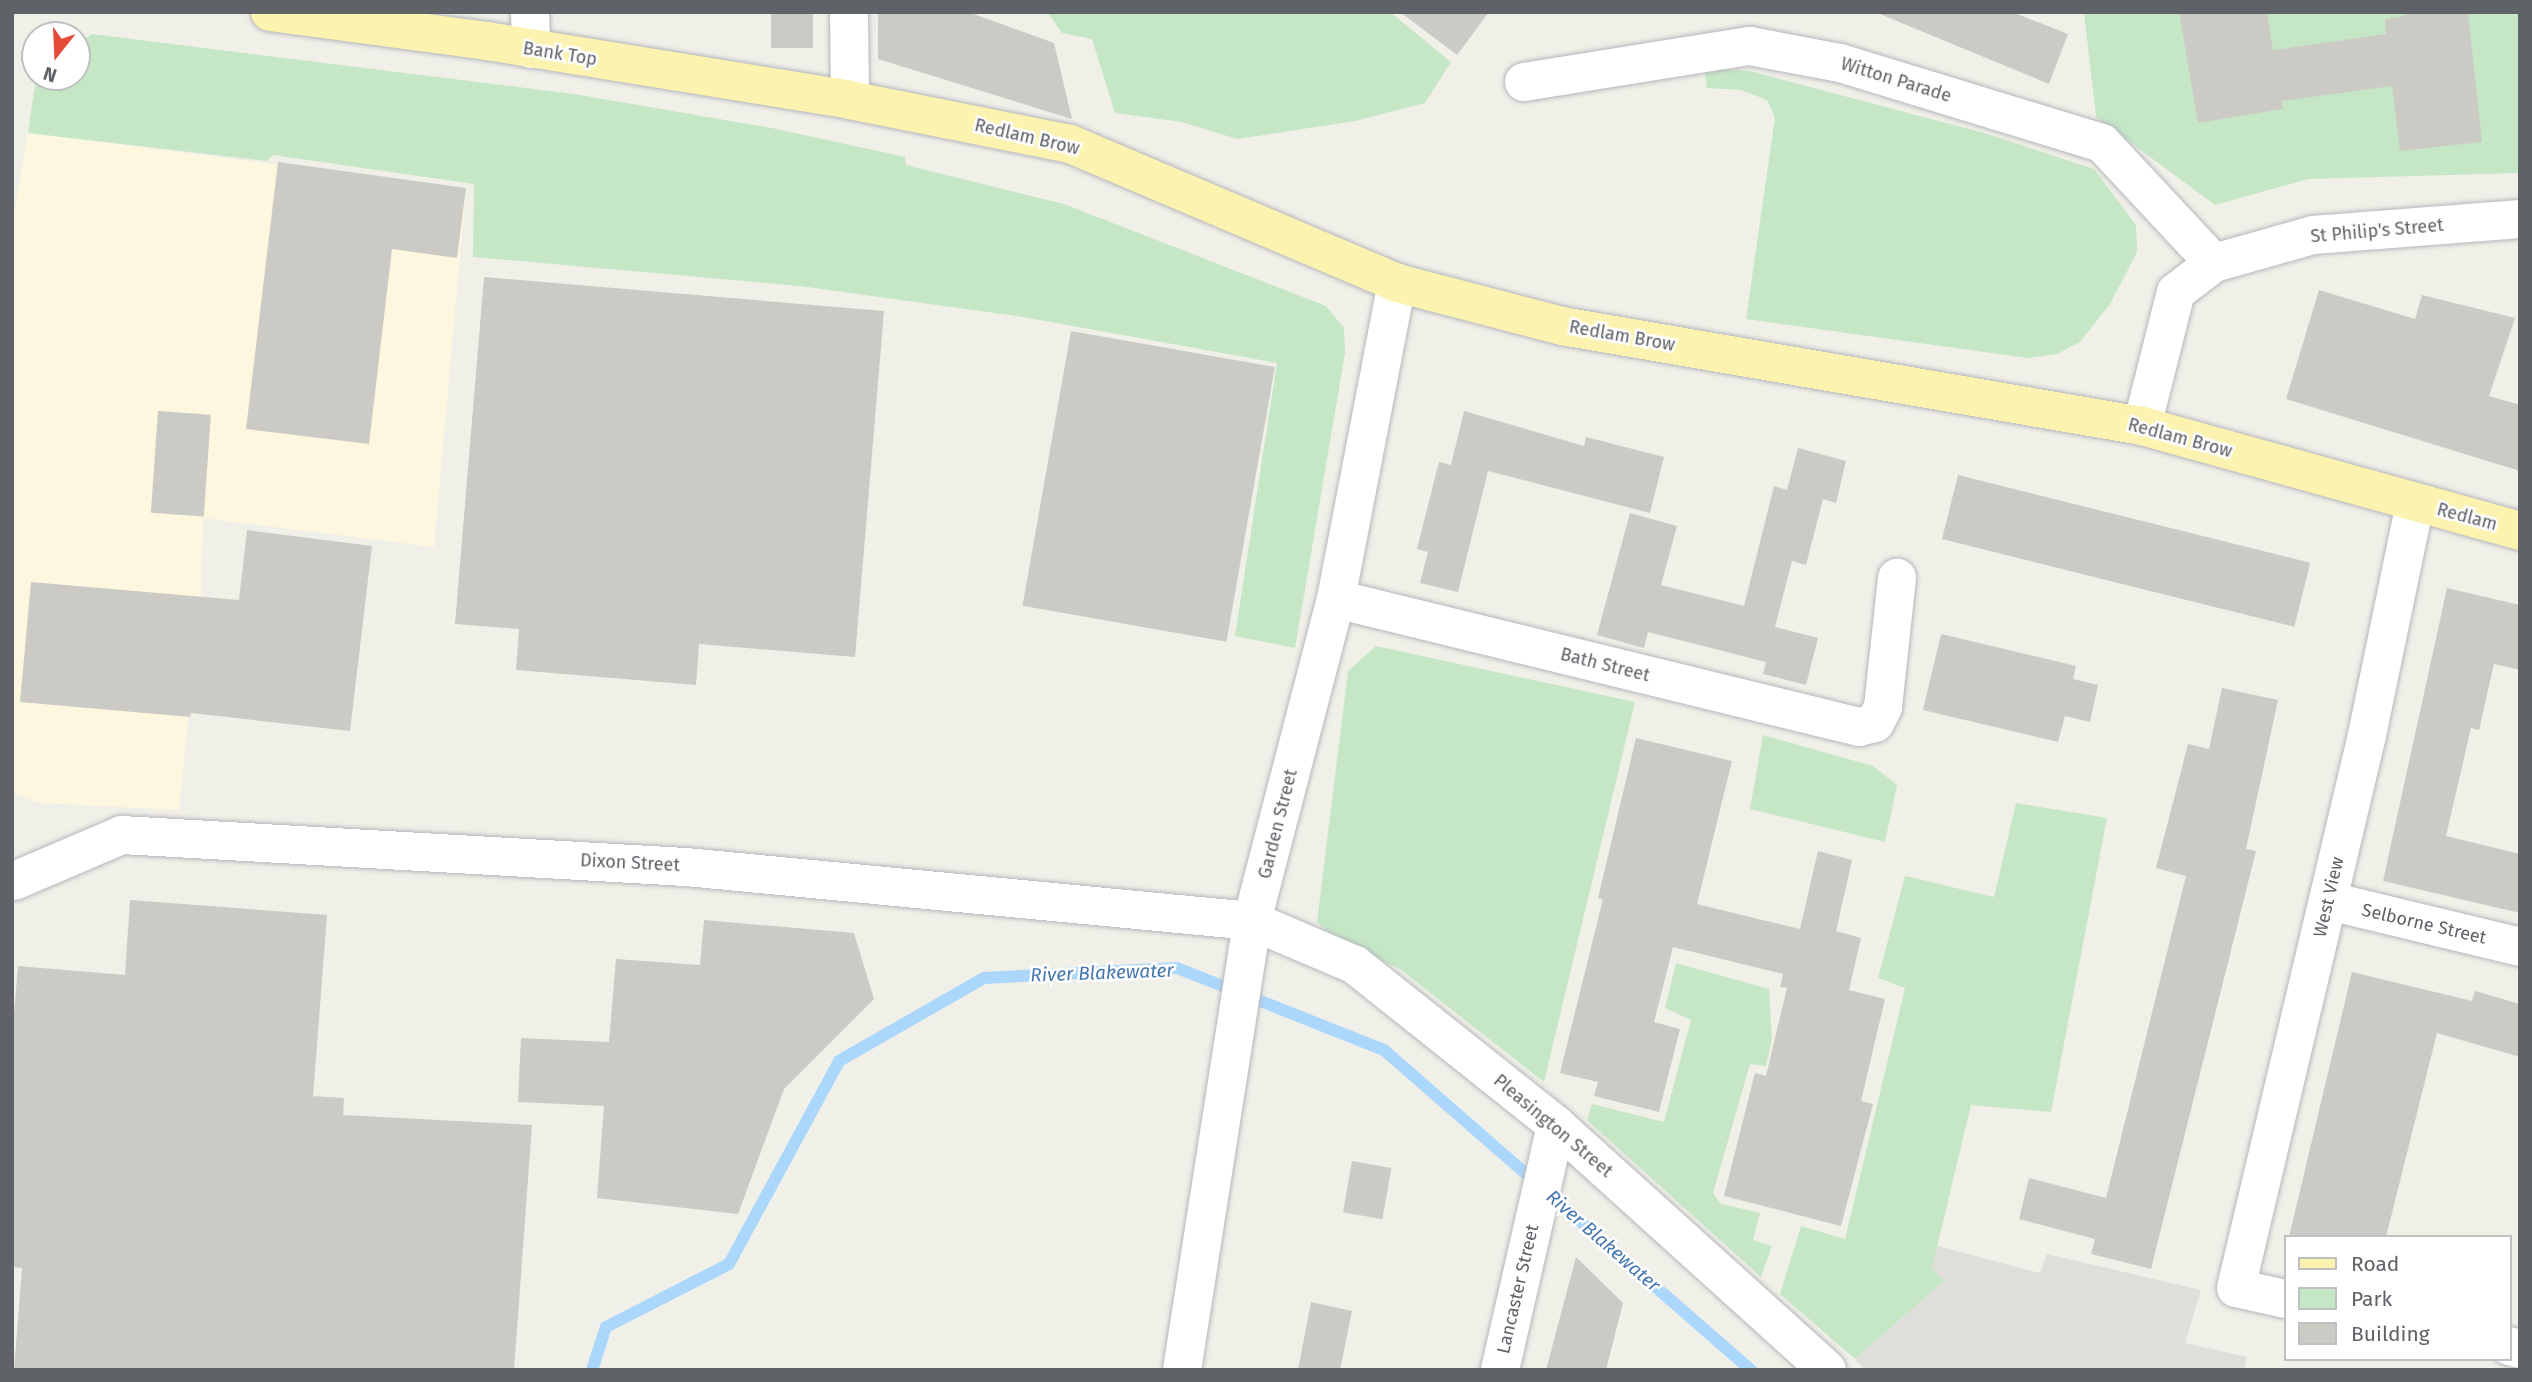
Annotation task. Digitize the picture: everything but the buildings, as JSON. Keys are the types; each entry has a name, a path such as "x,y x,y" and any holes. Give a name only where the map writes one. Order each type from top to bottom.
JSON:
{"main road":[{"name":"Bank Top","path":"270,12 530,31 850,100"},
{"name":"Redlam Brow","path":"850,100 1070,144 1397,283 1562,326 2142,426 2415,503"},
{"name":"Redlam","path":"2415,503 2520,531"}],"street":[{"path":"849,12 850,100"},
{"name":"Witton Parade","path":"1524,82 1750,46 1840,63 2102,143 2214,263"},
{"name":"St Philip's Street","path":"2142,426 2176,292 2214,263 2313,235 2520,219"},
{"name":"Garden Street","path":"1182,1370 1252,921 1336,599 1397,283"},
{"name":"West View","path":"2284,1298 2236,1288 2329,901 2415,503"},
{"name":"Bath Street","path":"1336,599 1858,727 1874,723 1883,707 1897,578"},
{"name":"Dixon Street","path":"13,881 122,835 686,867 1252,921"},
{"name":"Selborne Street","path":"2329,901 2520,947"},
{"name":"Pleasington Street","path":"1252,921 1355,965 1556,1125 1827,1370"},
{"name":"Lancaster Street","path":"1500,1370 1556,1125"}],"shaded area":[{"path":"28,133 466,188 434,547 203,518 201,596 179,810 40,803 12,793 12,227"},
{"path":"1938,1246 2040,1273 2047,1254 2201,1290 2185,1343 2247,1357 2244,1370 1865,1370 1855,1359 1944,1281 1931,1268"}],"green space":[{"path":"1047,12 1390,12 1451,62 1425,103 1355,121 1237,139 1182,122 1115,113 1092,39 1062,33"},
{"path":"2084,12 2520,12 2520,173 2308,179 2215,205 2096,117"},
{"path":"91,35 574,94 772,128 905,157 906,165 1064,204 1326,306 1344,328 1345,353 1295,648 1235,636 1277,363 1023,317 800,286 473,257 474,184 273,155 267,161 28,133 34,91 91,91"},
{"path":"1724,69 1750,71 1984,133 2094,169 2136,225 2137,252 2110,304 2080,342 2057,354 2028,358 1746,319 1775,118 1767,100 1741,90 1707,88 1705,73"},
{"path":"1376,646 1635,702 1544,1082 1400,969 1333,936 1317,922 1348,671"},
{"path":"1763,735 1873,766 1897,785 1885,842 1750,809"},
{"path":"2016,803 2107,818 2051,1112 1971,1105 1932,1268 1944,1281 1855,1359 1780,1294 1801,1226 1845,1239 1905,988 1878,978 1905,876 1994,897"},
{"path":"1676,963 1769,989 1772,1039 1766,1066 1750,1064 1713,1193 1721,1204 1760,1213 1753,1240 1772,1246 1761,1277 1587,1120 1592,1104 1664,1122 1691,1020 1665,1008"}],"waterway":[{"name":"River Blakewater","path":"592,1370 606,1327 729,1264 839,1061 984,978 1177,968 1384,1050 1751,1370"}]}
